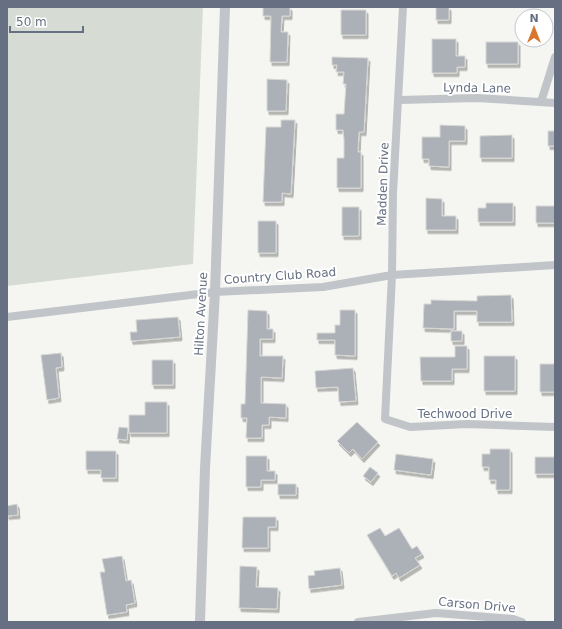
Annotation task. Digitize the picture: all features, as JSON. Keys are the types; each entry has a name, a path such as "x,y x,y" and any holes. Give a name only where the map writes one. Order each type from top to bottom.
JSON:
{"street":[{"name":"Hilton Avenue","path":"200,622 205,468 215,292 225,7"},
{"name":"Madden Drive","path":"388,361 392,275 393,193 403,7"},
{"path":"541,102 555,57"},
{"name":"Lynda Lane","path":"399,100 477,98 555,103"},
{"name":"Country Club Road","path":"7,317 215,292 323,287 392,275 555,265"},
{"name":"Techwood Drive","path":"388,361 385,419 410,427 467,424 555,427"},
{"name":"Carson Drive","path":"358,622 436,613 513,619 522,622"}],"shaded area":[{"path":"7,7 203,7 193,264 7,286"}],"building":[{"path":"263,7 290,7 290,16 282,16 281,32 288,32 287,62 270,62 271,16 263,16"},
{"path":"436,7 449,7 449,20 436,20"},
{"path":"341,10 366,10 366,35 341,35"},
{"path":"432,39 456,39 456,56 465,56 465,67 457,67 457,73 432,73"},
{"path":"486,42 514,42 514,48 518,48 518,64 486,64"},
{"path":"332,57 368,58 364,132 359,132 358,152 361,152 361,188 337,188 337,158 344,158 344,139 343,130 336,130 336,114 344,114 346,84 343,84 344,72 336,72 337,65 332,65"},
{"path":"267,79 287,80 286,111 267,111"},
{"path":"281,120 295,120 291,194 282,193 282,202 263,202 266,127 281,127"},
{"path":"440,125 465,126 465,141 449,141 449,167 429,166 429,159 422,159 422,137 440,137"},
{"path":"548,131 555,131 555,146 548,146"},
{"path":"512,135 512,158 480,158 480,136"},
{"path":"426,198 442,199 442,216 456,216 456,230 426,230"},
{"path":"486,203 513,203 513,222 478,222 478,208 486,208"},
{"path":"536,206 555,206 555,223 536,223"},
{"path":"342,207 359,207 359,236 342,236"},
{"path":"258,221 276,221 276,253 258,253"},
{"path":"511,295 512,322 477,322 477,311 454,311 454,329 423,328 424,304 431,304 431,300 477,301 477,296"},
{"path":"248,310 267,311 267,329 273,329 273,339 260,339 260,356 283,356 282,378 261,377 261,403 286,404 286,418 269,417 269,425 262,425 262,438 246,438 247,418 241,418 241,404 245,404"},
{"path":"340,310 355,310 355,356 335,355 335,340 317,340 317,333 335,333 335,325 340,325"},
{"path":"178,317 180,337 131,341 130,332 137,332 136,320"},
{"path":"451,331 462,331 462,341 451,341"},
{"path":"455,346 467,346 467,369 452,369 452,381 421,381 420,357 455,357"},
{"path":"61,353 62,367 56,368 59,398 47,400 41,355"},
{"path":"484,356 515,356 515,391 484,391"},
{"path":"152,360 173,360 173,385 152,385"},
{"path":"540,364 555,364 555,392 540,392"},
{"path":"353,368 356,401 339,402 338,387 316,388 315,371"},
{"path":"145,402 167,402 167,433 129,433 129,415 145,415"},
{"path":"357,422 378,442 362,459 353,449 349,453 337,441"},
{"path":"119,427 128,428 127,440 117,439"},
{"path":"490,449 510,449 510,490 496,490 496,480 489,480 489,467 482,467 482,454 490,454"},
{"path":"86,451 116,451 116,478 101,478 101,470 86,470"},
{"path":"396,454 433,459 431,475 394,470"},
{"path":"246,456 267,456 267,471 275,471 275,480 261,480 261,487 246,487"},
{"path":"535,457 555,457 555,474 535,474"},
{"path":"370,467 378,473 371,482 363,476"},
{"path":"278,484 296,484 296,495 278,495"},
{"path":"17,504 18,515 7,516 7,506"},
{"path":"243,517 276,517 276,527 268,527 268,548 242,548"},
{"path":"380,528 385,536 399,528 412,549 417,546 422,554 415,558 420,565 399,578 396,573 392,576 367,535"},
{"path":"122,556 126,581 131,580 135,603 126,605 127,612 107,615 100,572 105,572 102,559"},
{"path":"240,566 257,567 256,587 278,588 277,609 239,608"},
{"path":"340,568 342,585 309,589 308,576 315,575 314,571"}]}
